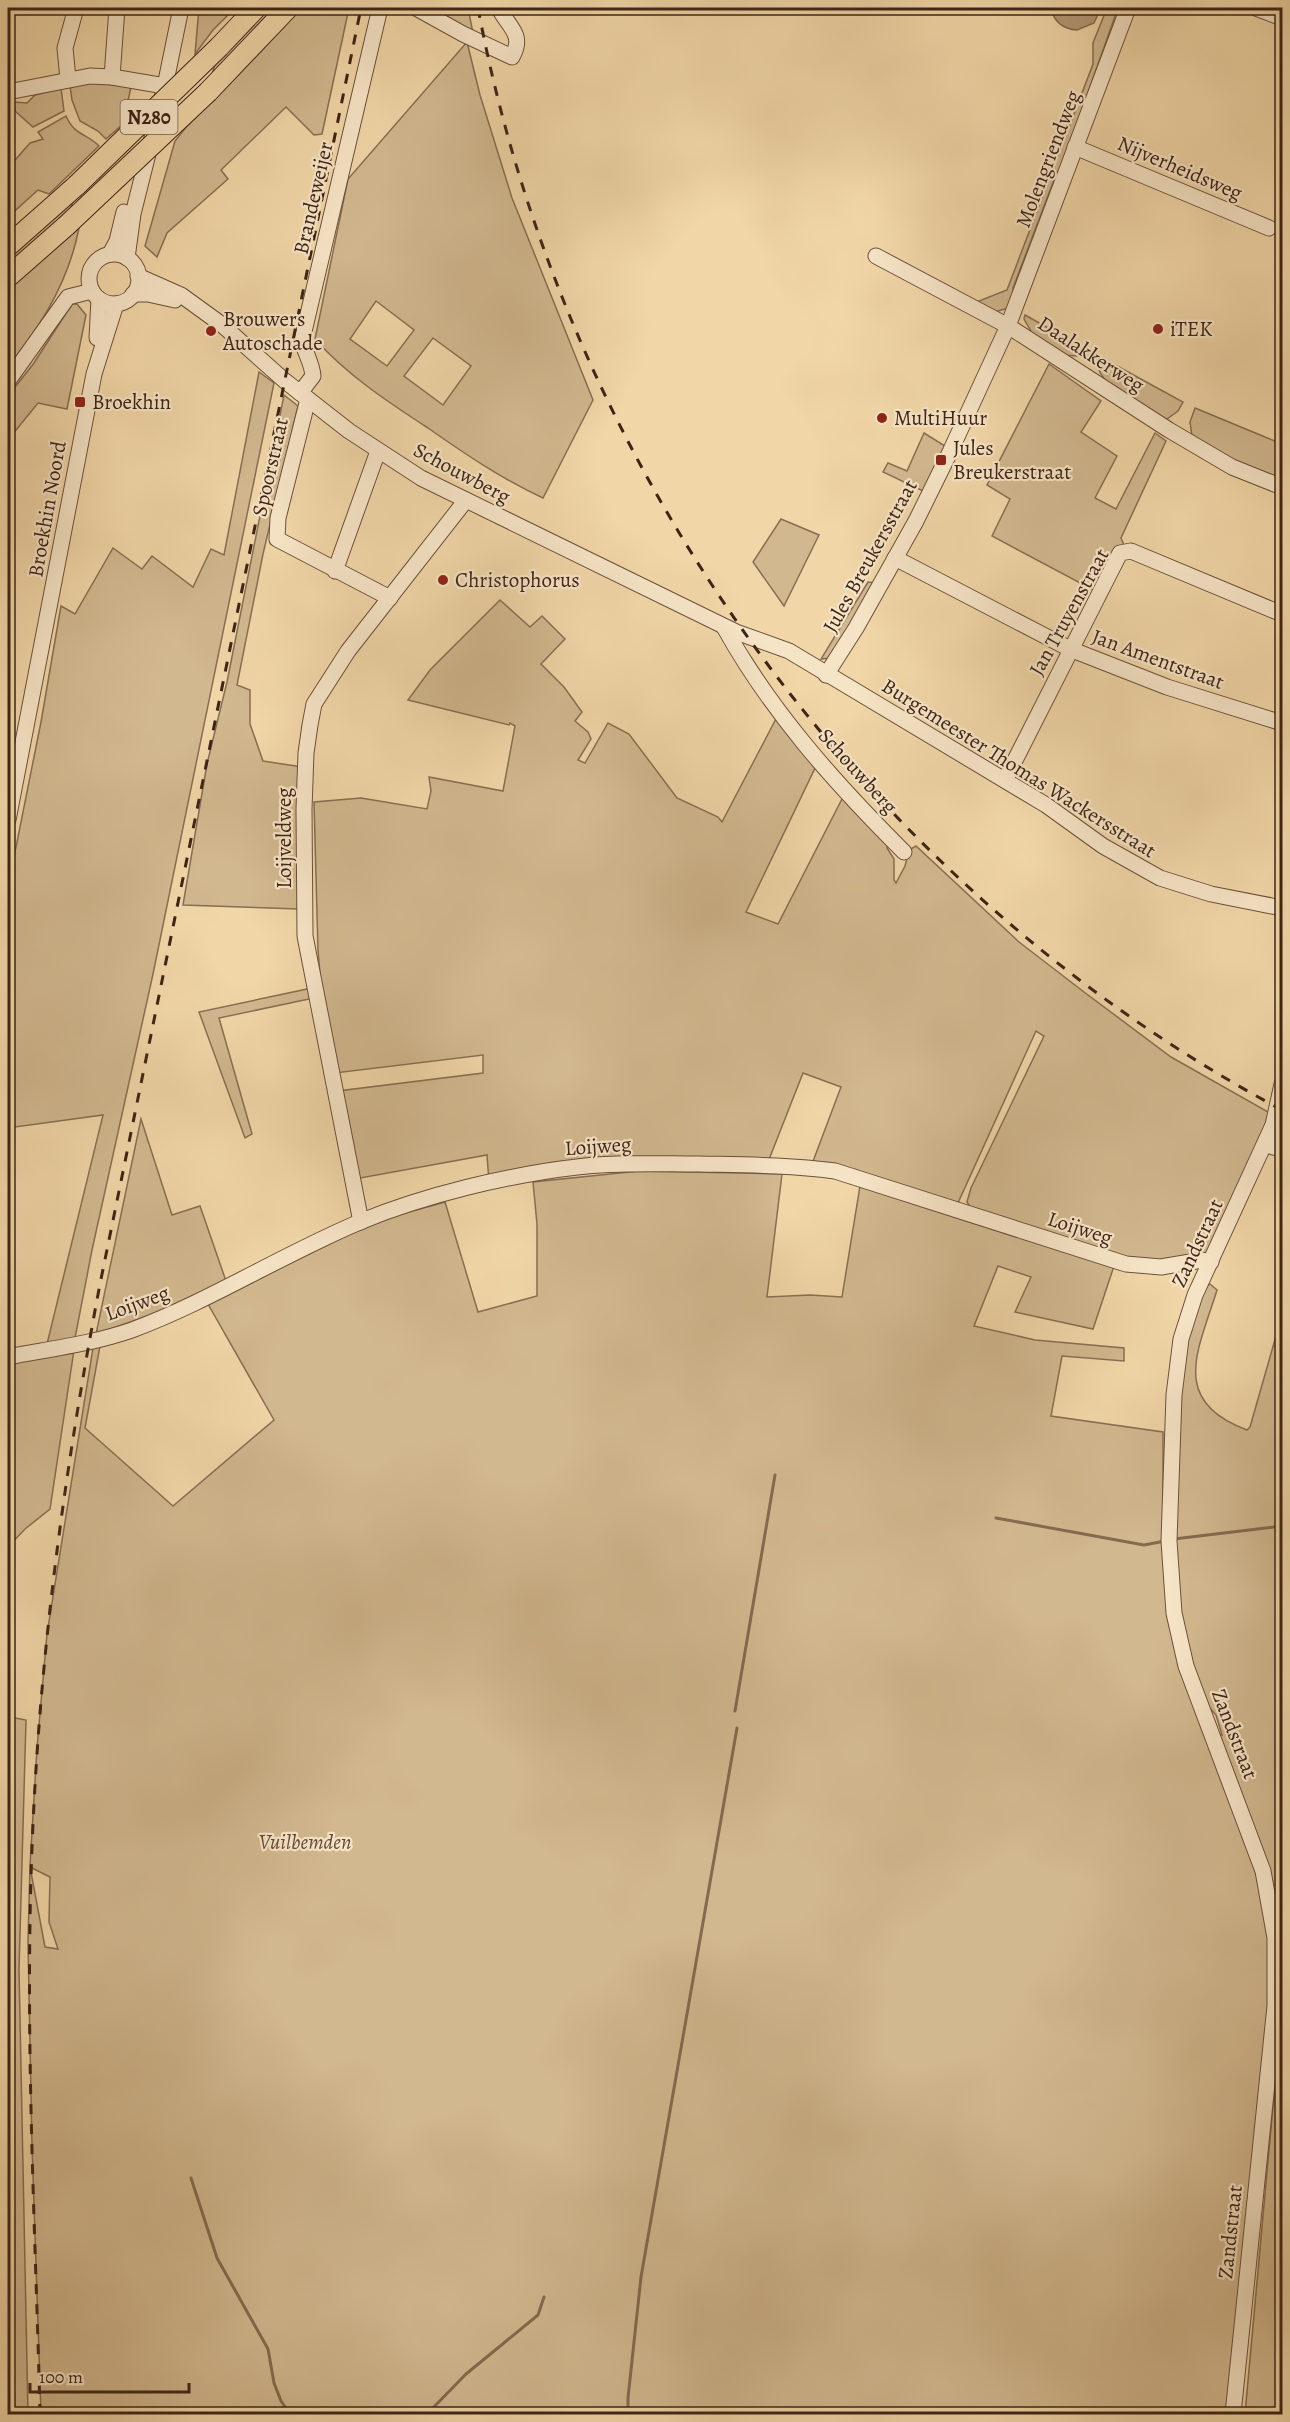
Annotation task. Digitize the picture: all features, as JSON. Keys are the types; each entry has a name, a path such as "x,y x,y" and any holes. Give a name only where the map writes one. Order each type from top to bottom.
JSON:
{"main road":[{"name":"N280","path":"8,246 77,185 256,8"},
{"name":"N280","path":"8,278 208,92 288,8"}],"street":[{"path":"68,80 65,48 76,8"},
{"path":"112,77 117,8"},
{"path":"127,258 133,214 161,85 172,8"},
{"path":"111,254 161,85 181,8"},
{"name":"Brandeweijer","path":"304,396 313,376 302,340 381,8"},
{"path":"416,8 512,57 518,46 517,40 513,28 500,8"},
{"name":"Molengriendweg","path":"1008,326 1128,8"},
{"path":"1256,8 1282,18"},
{"path":"8,92 90,76 161,85"},
{"name":"Nijverheidsweg","path":"1075,147 1269,228"},
{"path":"8,381 68,297 95,295 107,303 124,301 133,294 138,286 136,268 127,258 111,254 96,261 89,273 67,288 59,299 55,315"},
{"name":"Daalakkerweg","path":"876,256 1008,326 1173,432 1232,467 1282,487"},
{"path":"89,273 95,295"},
{"name":"Schouwberg","path":"138,276 181,296 208,315 304,396 378,451 421,478 724,627 746,635"},
{"name":"Schouwberg","path":"133,294 170,298 208,315"},
{"name":"Broekhin Noord","path":"8,820 10,792 94,374 100,313 95,295"},
{"name":"Broekhin Noord","path":"94,374 117,303"},
{"name":"Jules Breukersstraat","path":"826,675 895,558 950,453 1008,326"},
{"name":"Spoorstraat","path":"304,396 276,535 280,543 335,571"},
{"path":"378,451 335,571 390,598"},
{"name":"Loijveldweg","path":"361,1222 305,936 306,753 314,704 348,651 466,500"},
{"name":"Jan Truyenstraat","path":"1005,780 1120,553 1131,551 1282,614"},
{"name":"Jan Amentstraat","path":"895,558 1070,649 1167,687 1282,723"},
{"name":"Schouwberg","path":"724,627 755,680 788,723 849,797 904,852"},
{"name":"Burgemeester Thomas Wackersstraat","path":"746,635 789,651 1005,780 1103,846 1160,878 1211,894 1282,908"},
{"name":"Zandstraat","path":"1233,2415 1275,2006 1276,1976 1271,1905 1263,1871 1186,1666 1178,1637 1170,1580 1169,1511 1177,1366 1181,1339 1195,1295 1274,1125 1282,1084"},
{"path":"1265,1145 1282,1149"},
{"name":"Loijweg","path":"8,1357 131,1330 204,1300 361,1222 405,1205 479,1186 568,1168 631,1164 786,1165 835,1171 1126,1264 1161,1267 1202,1260 1210,1262"}],"green space":[{"path":"199,8 235,8 213,30 195,54"},
{"path":"269,8 277,8 212,75 215,63"},
{"path":"301,8 349,8 322,134 314,135 286,107 221,170 228,179 167,233 157,257 145,246 175,141"},
{"path":"426,8 468,8 473,33"},
{"path":"1107,8 1118,8 1068,149 1064,168 1057,172 1013,288 1015,298 1008,308 995,312 974,303 1007,290 1093,64 1093,43"},
{"path":"467,42 480,95 512,198 593,400 543,498 484,466 383,398 354,376 315,339 348,179","holes":["376,301 414,330 387,366 350,339","433,338 471,366 443,405 404,376"]},
{"path":"106,81 131,87 123,124 106,139 98,131 80,121 72,100 70,86"},
{"path":"61,88 64,111 33,127 15,111 14,102 27,103 35,95"},
{"path":"66,116 77,131 99,146 49,194 38,190 8,217 8,168 30,143 43,139 38,132"},
{"path":"74,197 69,214 8,268 8,255"},
{"path":"79,228 68,266 52,302 32,336 8,367 8,288"},
{"path":"72,304 77,304 86,315 67,409 38,403 8,440 8,396 34,363"},
{"path":"1025,315 1086,349 1077,356 1062,355 1032,333 1024,319"},
{"path":"1097,355 1183,402 1178,411 1167,419 1158,417 1128,399 1101,375 1097,365"},
{"path":"1049,364 1101,401 1081,432 1117,456 1095,498 1116,509 1155,433 1166,441 1121,538 1124,545 1099,593 992,536 1010,499 987,485"},
{"path":"259,372 274,383 153,974 92,1250 75,1338 47,1344 103,1115 8,1128 8,887 41,722 61,606 75,614 113,548 142,569 152,556 193,587 211,549 224,555"},
{"path":"284,395 298,406 263,554 237,685 250,690 250,724 263,761 302,767 299,909 183,905 207,764 227,682"},
{"path":"1195,408 1282,444 1282,483 1231,463 1192,436 1190,422"},
{"path":"924,433 945,446 923,491 883,472 888,463 907,471"},
{"path":"781,519 819,535 784,606 753,562"},
{"path":"868,582 876,583 831,658 821,659"},
{"path":"500,600 530,627 542,616 565,639 541,664 564,687 582,712 575,721 588,732 591,739 578,760 585,763 608,723 629,734 677,798 718,817 722,822 778,715 817,764 746,912 778,924 843,797 887,841 887,848 894,859 896,883 905,866 909,850 916,846 1019,942 1084,992 1171,1057 1270,1113 1263,1141 1210,1251 1202,1255 1158,1263 1128,1260 972,1210 967,1202 971,1188 1044,1036 1036,1031 957,1205 812,1164 841,1087 803,1073 768,1162 615,1162 489,1182 487,1155 355,1179 338,1091 483,1073 483,1055 335,1073 322,998 318,950 314,802 361,798 427,809 431,791 429,777 503,791 515,726 408,700 430,670"},
{"path":"312,988 314,998 219,1018 252,1134 245,1138 199,1012"},
{"path":"141,1119 172,1215 200,1206 226,1281 162,1311 96,1334"},
{"name":"Vuilbemden","path":"639,1171 782,1174 767,1297 810,1295 842,1297 860,1186 1114,1266 1093,1329 1015,1312 1031,1277 998,1266 974,1326 1035,1340 1124,1348 1124,1361 1062,1356 1051,1416 1163,1432 1163,1540 1167,1604 1242,1829 1264,1899 1268,1924 1270,2005 1228,2414 41,2414 32,2145 28,1942 30,1866 47,1634 93,1348 100,1346 85,1428 173,1506 274,1420 208,1304 348,1235 395,1216 445,1202 478,1312 537,1296 537,1224 533,1182","holes":["30,1867 50,1877 49,1922 58,1949 45,1947"]},
{"path":"1210,1284 1217,1290 1198,1353 1196,1371 1198,1389 1206,1404 1222,1418 1247,1430 1250,1427 1282,1315 1282,2414 1245,2414 1277,2062 1281,1940 1217,1734 1222,1735 1216,1715 1208,1706 1185,1642 1177,1591 1174,1544 1181,1382 1188,1335 1205,1286"},
{"path":"74,1350 50,1509 25,1529 8,1547 8,1364"},
{"path":"10,1717 26,1720 19,1969 28,2414 15,2414 8,1980 8,1719"}],"shaded area":[{"path":"1051,8 1101,8 1094,23 1077,30 1060,24"}],"waterway":[{"path":"735,1711 775,1475"},
{"path":"996,1518 1144,1545 1165,1541"},
{"path":"1174,1539 1282,1526"},
{"path":"628,2414 641,2277 737,1728"},
{"path":"191,2178 217,2258 268,2349 274,2383 281,2401 290,2414"},
{"path":"427,2414 466,2374 538,2315 544,2297"}],"railway":[{"path":"40,2414 31,2109 31,1880 43,1673 58,1543 77,1414 100,1284 361,8"},
{"path":"478,8 520,179 582,344 661,501 756,649 867,785 993,909 1131,1018 1282,1110"}],"place":[{"name":"iTEK","path":"1158,329"},
{"name":"Brouwers Autoschade","path":"211,331"},
{"name":"Broekhin","path":"80,402"},
{"name":"MultiHuur","path":"882,418"},
{"name":"Jules Breukerstraat","path":"941,460"},
{"name":"Christophorus","path":"443,580"}]}
